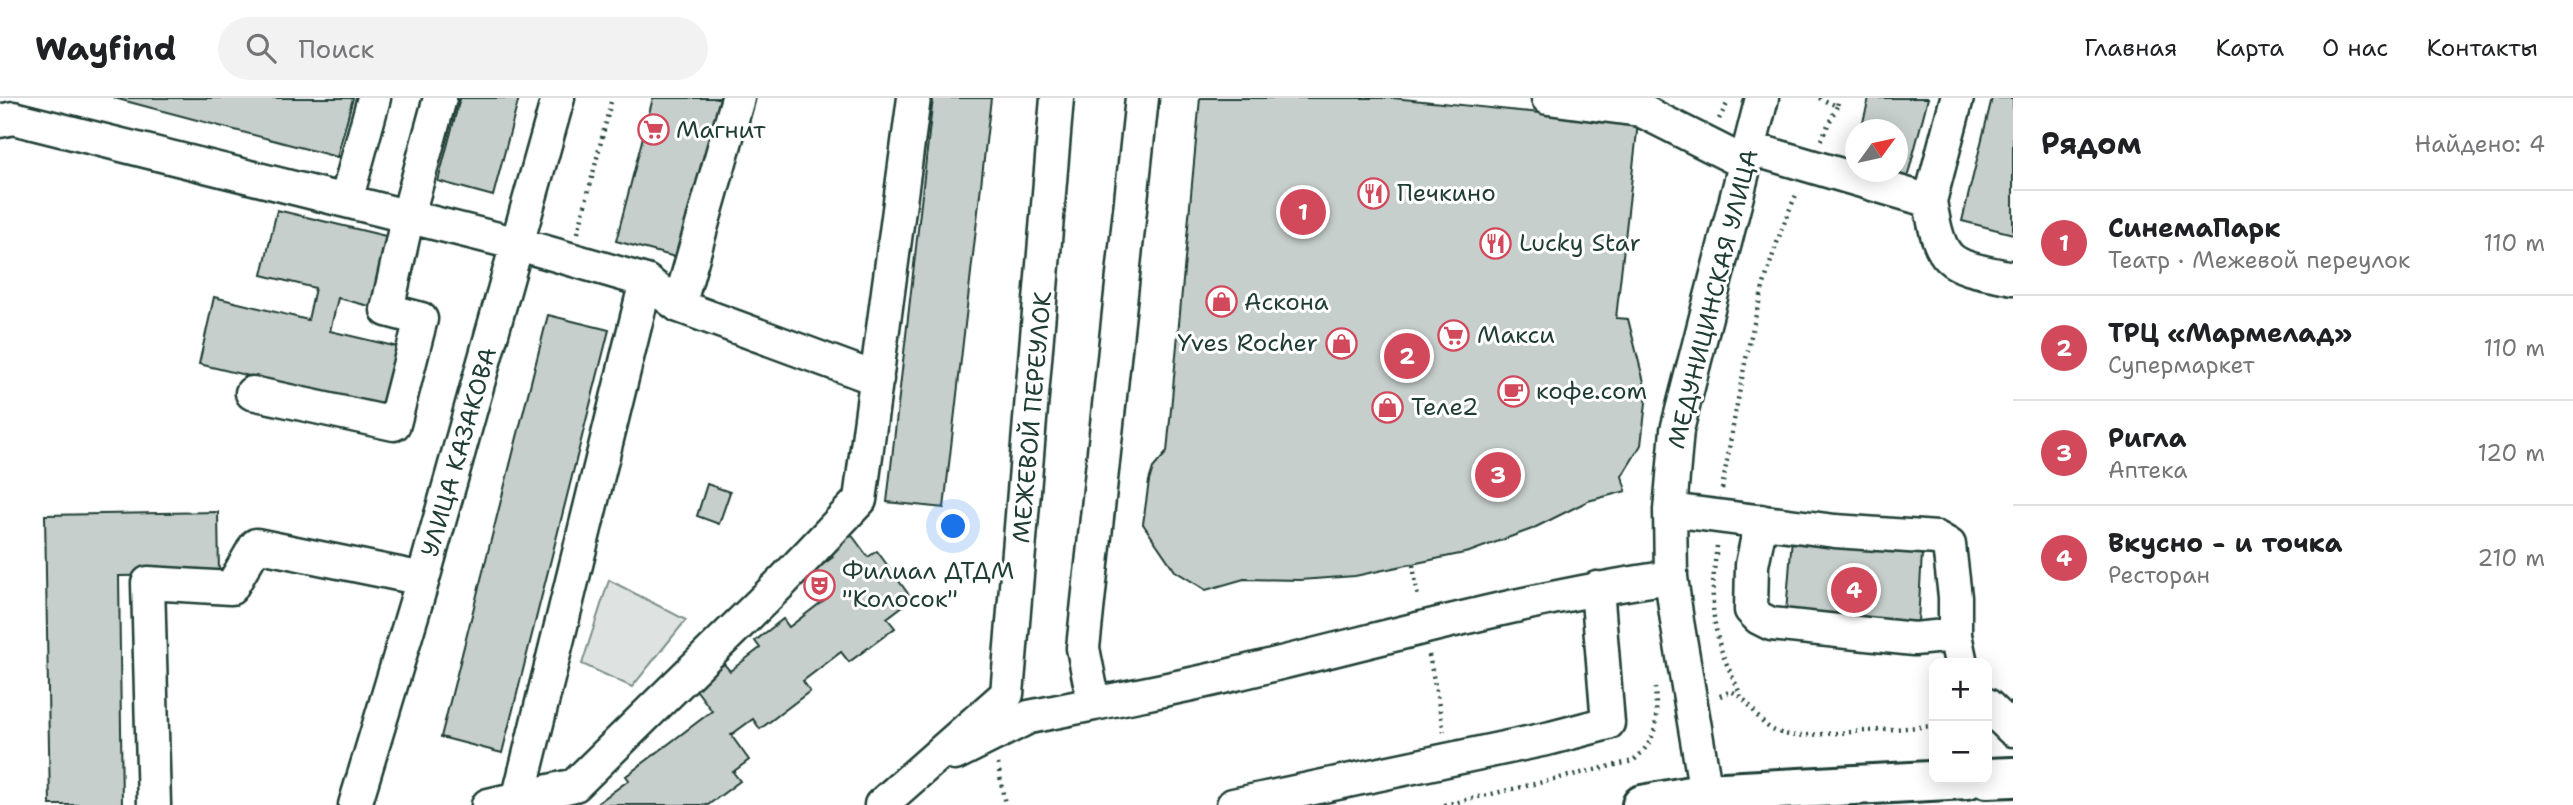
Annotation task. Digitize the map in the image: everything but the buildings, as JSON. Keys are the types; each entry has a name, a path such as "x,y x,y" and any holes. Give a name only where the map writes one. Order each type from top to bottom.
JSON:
{"main road":[{"path":"1992,778 2013,776"},
{"path":"1642,805 1706,793 1929,781"}],"street":[{"path":"346,201 374,98"},
{"path":"252,393 394,424 421,319 387,310 408,215 440,98"},
{"name":"УЛИЦА КАЗАКОВА","path":"355,805 423,579 558,98"},
{"path":"679,306 738,98"},
{"path":"488,805 575,785 783,582 860,500 914,98"},
{"name":"МЕЖЕВОЙ ПЕРЕУЛОК","path":"881,805 1007,694 1057,98"},
{"path":"1094,704 1083,648 1142,98"},
{"path":"1548,98 1640,110 1747,156 1810,166 1930,201"},
{"name":"МЕДУНИЦИНСКАЯ УЛИЦА","path":"1706,793 1671,577 1670,510 1677,430 1762,98"},
{"path":"1957,98 1930,201 1936,237 1945,255 1966,268 2013,278"},
{"path":"0,121 13,118 408,215 646,281 679,306 877,379"},
{"path":"519,796 646,281"},
{"path":"1670,510 1718,515 1835,531 1937,538 1949,545 1958,649 1914,639 1771,624 1759,618 1751,610 1752,565 1761,521"},
{"path":"154,805 148,583 231,588 256,545 423,579"},
{"path":"911,777 1029,717 1234,675 1422,617 1671,577"},
{"path":"1233,805 1550,738 1608,723 1597,588"},
{"path":"1992,711 2013,730"}],"path":[{"path":"572,260 612,98"},
{"path":"1819,98 1837,106"},
{"path":"1839,98 1781,227 1746,358 1718,515 1713,605 1717,635 1741,696 1757,717 1778,734 1797,736 1929,726"},
{"path":"1413,565 1459,802"},
{"path":"1731,691 1741,696"},
{"path":"1444,805 1633,761 1646,749 1657,725"}],"shaded area":[{"path":"609,580 686,620 632,687 582,664"}],"place":[{"name":"Магнит","path":"653,130"},
{"name":"Печкино","path":"1374,193"},
{"name":"СинемаПарк","path":"1303,212"},
{"name":"Lucky Star","path":"1496,243"},
{"name":"Аскона","path":"1221,302"},
{"name":"Макси","path":"1454,335"},
{"name":"Yves Rocher","path":"1341,343"},
{"name":"ТРЦ «Мармелад»","path":"1407,356"},
{"name":"кофе.com","path":"1513,391"},
{"name":"Теле2","path":"1388,407"},
{"name":"Ригла","path":"1498,475"},
{"name":"Филиал ДТДМ \"Колосок\"","path":"819,585"},
{"name":"Вкусно - и точка","path":"1854,590"}]}
